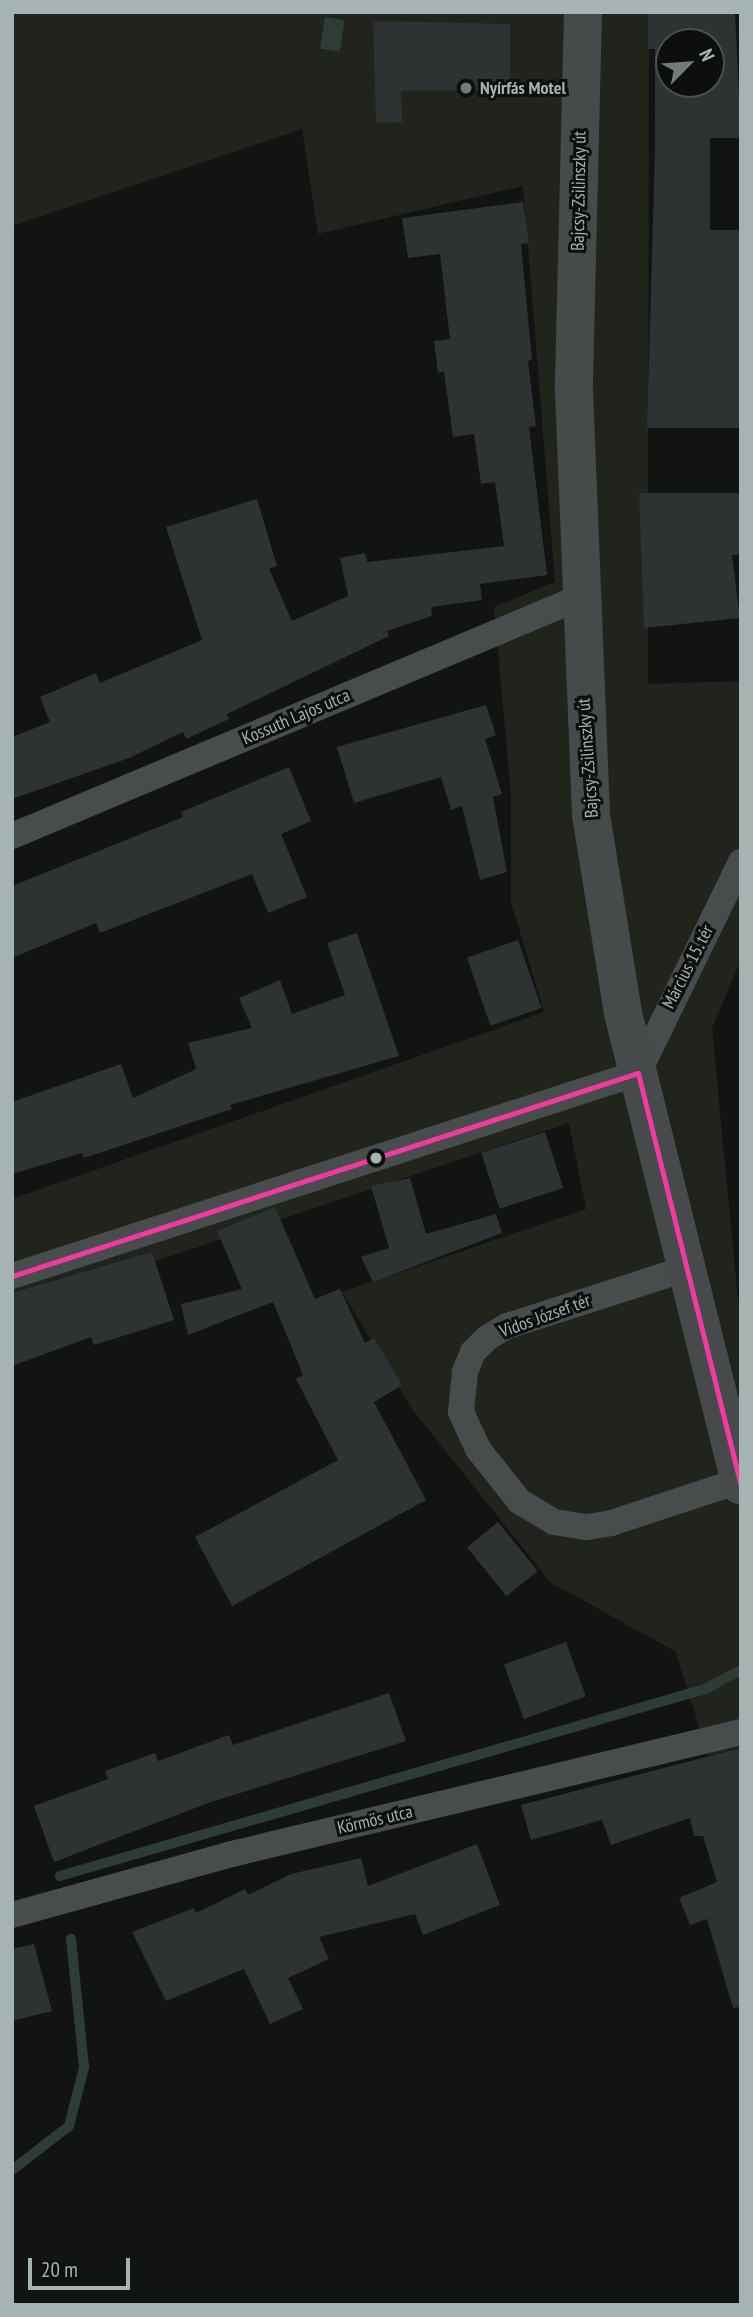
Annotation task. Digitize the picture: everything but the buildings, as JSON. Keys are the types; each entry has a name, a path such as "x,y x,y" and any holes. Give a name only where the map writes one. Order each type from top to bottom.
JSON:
{"main road":[{"name":"Bajcsy-Zsilinszky út","path":"583,12 575,391 581,597 593,827 615,968 638,1073 740,1484"}],"street":[{"name":"Kossuth Lajos utca","path":"12,836 581,597"},
{"name":"Március 15. tér","path":"638,1073 741,862"},
{"path":"12,1276 638,1073"},
{"name":"Vidos József tér","path":"685,1269 507,1326 487,1338 473,1352 465,1372 461,1412 478,1449 519,1501 554,1522 587,1527 611,1523 740,1484"},
{"name":"Körmös utca","path":"12,1915 232,1854 741,1732"}],"shaded area":[{"path":"12,12 649,12 648,684 741,681 741,960 712,1028 741,1331 741,1748 708,1756 676,1652 550,1582 412,1409 342,1292 586,1209 569,1123 12,1309 12,1199 544,1012 511,902 511,795 494,607 555,582 523,186 318,234 302,129 12,226"},
{"path":"325,17 345,20 340,52 320,49"}],"waterway":[{"path":"60,1876 705,1689 741,1670"},
{"path":"12,2170 69,2126 84,2067 71,1939"}],"transit line":[{"path":"638,1073 741,1485"},
{"path":"12,1276 638,1073"}],"place":[{"name":"Nyírfás Motel","path":"466,88"}]}
